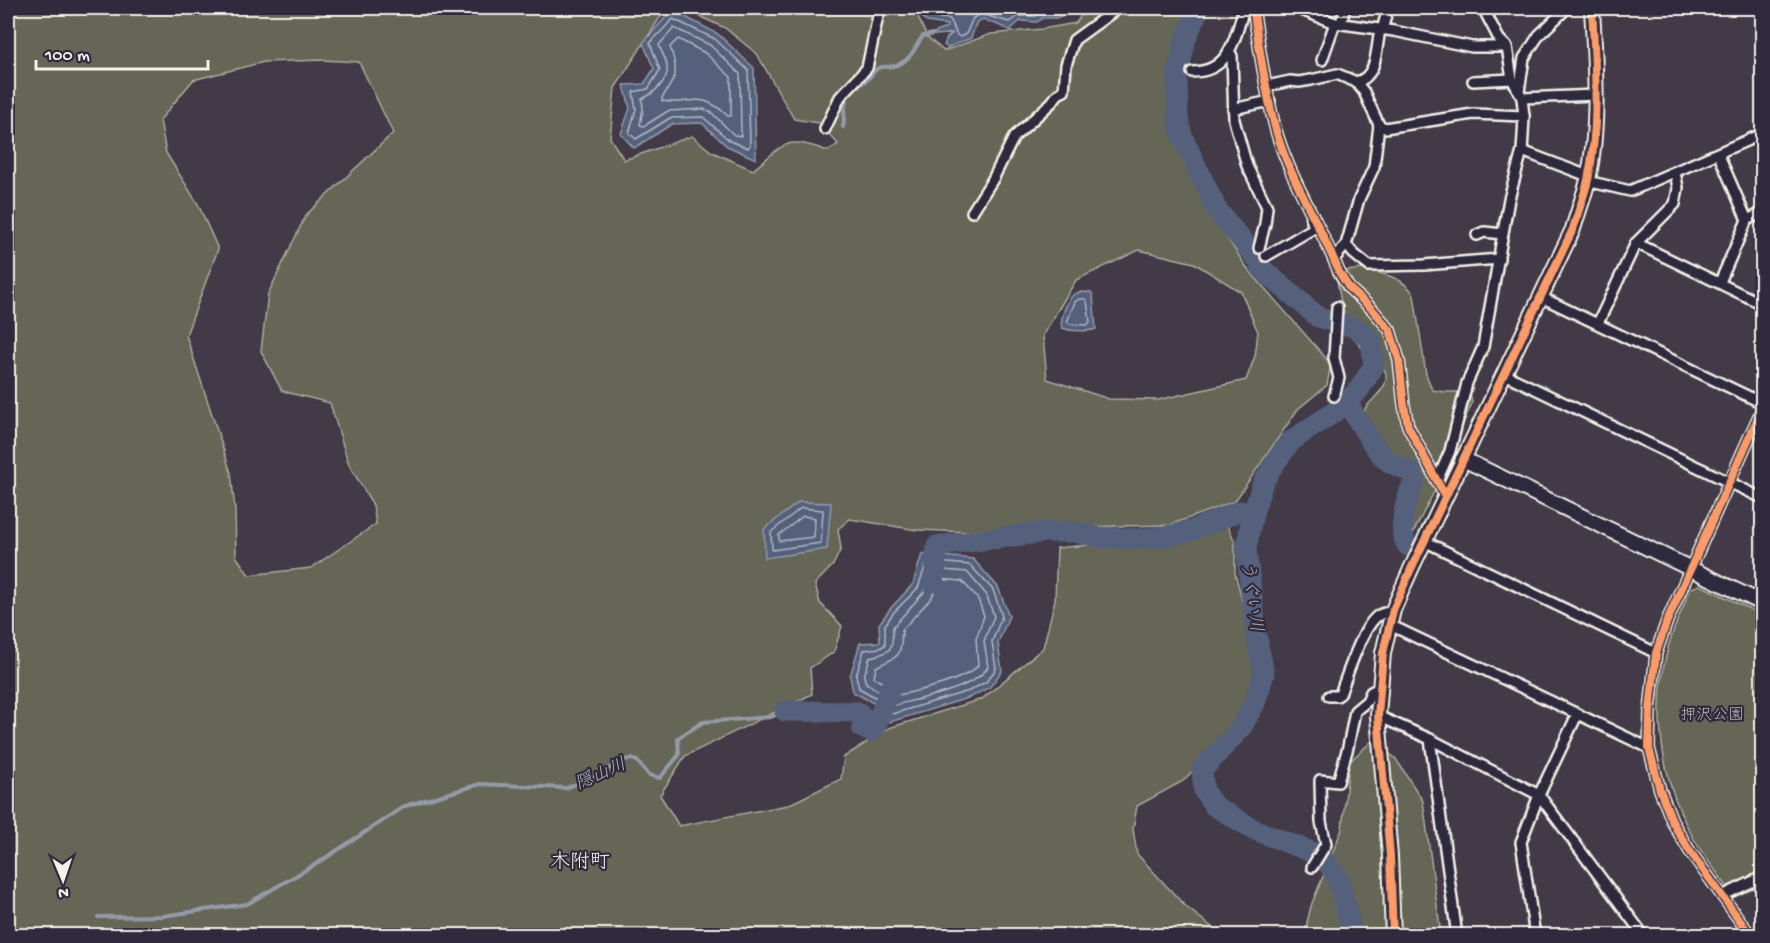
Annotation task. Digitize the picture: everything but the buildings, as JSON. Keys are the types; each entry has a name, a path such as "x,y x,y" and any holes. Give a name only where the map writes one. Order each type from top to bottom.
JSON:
{"street":[{"path":"825,129 840,97 867,68 878,16 881,11 890,8"},
{"path":"972,212 993,179 1014,137 1058,94 1064,91 1066,65 1074,40 1118,8"},
{"path":"1192,72 1203,72 1217,66 1229,51 1244,8"},
{"path":"1253,8 1277,134 1285,156 1349,288 1390,330 1399,360 1408,426 1445,496"},
{"path":"1296,8 1338,23 1472,47 1507,47"},
{"path":"1322,60 1345,8"},
{"path":"1356,82 1360,82 1374,64 1388,8"},
{"path":"1437,481 1450,451 1467,383 1483,347 1512,182 1522,151 1524,116 1520,95 1512,79 1507,47 1499,39 1483,8"},
{"path":"1520,95 1524,57 1539,35 1567,8"},
{"path":"1393,936 1390,855 1378,716 1383,653 1393,610 1573,229 1588,178 1593,149 1596,95 1592,8"},
{"path":"1229,51 1232,56 1234,120 1247,166 1267,207 1266,224 1259,248"},
{"path":"1267,86 1337,74 1356,82 1364,92 1379,125 1374,167 1359,199 1346,245 1334,259"},
{"path":"1473,81 1512,79"},
{"path":"1520,95 1596,95"},
{"path":"1233,109 1270,101"},
{"path":"1379,125 1391,128 1473,114 1524,116"},
{"path":"1522,151 1588,178 1630,191 1762,134"},
{"path":"1718,153 1747,220"},
{"path":"1598,323 1636,243 1675,204 1678,188 1675,172"},
{"path":"1720,282 1747,220 1762,213"},
{"path":"1266,256 1314,228 1311,218 1314,215"},
{"path":"1477,236 1484,232 1503,234"},
{"path":"1636,243 1762,304"},
{"path":"1346,245 1353,254 1369,266 1424,265 1499,259"},
{"path":"1541,297 1762,403"},
{"path":"1334,396 1339,378 1334,358 1337,307"},
{"path":"1504,374 1762,498"},
{"path":"1751,936 1689,850 1673,823 1660,790 1649,748 1652,681 1656,653 1666,621 1762,409"},
{"path":"1463,459 1762,603"},
{"path":"1424,541 1656,653"},
{"path":"1329,696 1340,694 1356,652 1370,624 1378,615 1393,610"},
{"path":"1390,625 1649,748"},
{"path":"1312,867 1326,844 1321,822 1320,780 1338,782 1355,711 1367,701 1371,692 1379,688"},
{"path":"1534,936 1521,842 1539,795 1577,715"},
{"path":"1378,716 1430,739 1539,795 1644,936"},
{"path":"1430,739 1458,936"},
{"path":"1722,896 1762,877"}],"green space":[{"path":"8,8 666,8 615,88 610,138 624,160 692,136 712,152 753,170 787,144 803,143 828,151 838,144 819,123 794,119 757,54 725,28 681,8 908,8 904,10 917,15 927,37 944,51 991,34 1076,23 1086,8 1192,8 1183,30 1170,98 1190,171 1224,233 1247,268 1331,364 1327,385 1298,409 1235,501 1170,525 1024,528 970,532 917,530 850,519 838,529 841,549 833,565 815,584 820,603 842,626 834,652 810,668 812,694 685,756 660,795 679,826 788,805 841,779 844,757 889,728 982,699 1043,648 1055,600 1057,548 1111,543 1165,545 1226,523 1235,542 1235,573 1257,658 1255,688 1240,723 1183,781 1137,806 1133,829 1137,854 1185,906 1222,935 8,935","holes":["323,60 359,62 393,133 306,215 268,294 261,351 282,391 330,403 349,465 373,505 376,524 311,568 249,575 236,556 231,473 186,335 218,249 198,204 166,153 160,120 193,80 264,62","1139,250 1194,263 1241,292 1258,332 1255,356 1246,380 1158,400 1109,399 1047,379 1043,335 1076,280"]},
{"path":"1364,269 1399,280 1414,295 1426,374 1432,390 1470,392 1472,403 1435,490 1413,533 1406,531 1403,527 1409,493 1407,479 1365,426 1361,417 1363,411 1384,385 1386,374 1382,365 1362,348 1351,333 1342,307 1337,280 1345,271"},
{"name":"押沢公園","path":"1700,585 1762,615 1762,871 1728,888 1698,846 1683,817 1674,794 1662,746 1660,697 1668,648 1691,588"},
{"path":"1373,740 1396,759 1423,801 1441,935 1304,936 1311,906 1342,829 1349,762"}],"water":[{"path":"1083,8 1056,18 1043,18 1037,22 1020,21 1010,30 983,19 977,22 971,38 948,48 944,45 953,33 928,36 947,25 927,22 916,11 907,9"},
{"path":"672,10 718,34 754,68 756,159 727,146 702,123 672,124 634,148 621,134 630,108 624,85 644,84 654,69 643,43"},
{"path":"1091,292 1096,329 1079,331 1062,328 1063,314 1073,295"},
{"path":"799,502 831,503 827,549 765,558 764,529"},
{"path":"922,554 973,559 998,587 1009,616 998,643 1002,671 990,687 971,697 890,722 877,705 853,692 850,676 860,643 880,642 879,624 913,584"}],"waterway":[{"name":"うぐい川","path":"1199,8 1185,41 1177,80 1178,117 1182,136 1217,210 1258,260 1262,269 1318,317 1356,328 1371,340 1374,366 1358,391 1333,413 1291,441 1262,485 1253,513 1246,549 1257,639 1264,674 1255,703 1241,728 1202,770 1204,791 1214,806 1255,830 1319,855 1329,865 1339,881 1353,936"},
{"path":"843,127 845,102 851,90 867,80 875,70 894,66 906,60 923,36 933,34"},
{"path":"1346,402 1383,456 1391,463 1414,474 1403,523 1404,540 1408,546"},
{"path":"932,582 935,574 937,546 1046,532 1073,532 1099,537 1136,539 1163,537 1190,531 1239,511 1253,513"},
{"name":"隠山川","path":"785,711 858,712 862,715 862,728 871,732 877,723 891,687"},
{"name":"隠山川","path":"98,917 162,916 247,904 321,861 405,806 480,784 566,788 599,775 623,760 632,759 637,761 649,775 660,778 679,755 678,738 703,722 771,717 785,711"}],"cycle path":[{"path":"1253,8 1269,103 1283,152 1339,272 1349,288 1390,330 1399,360 1408,426 1445,496"},
{"path":"1393,936 1390,856 1378,716 1383,653 1393,610 1411,569 1573,229 1588,180 1594,137 1596,94 1592,8"},
{"path":"1751,936 1689,850 1673,823 1660,790 1649,748 1656,653 1667,621 1762,409"}],"district":[{"name":"木附町","path":"580,860"}]}
